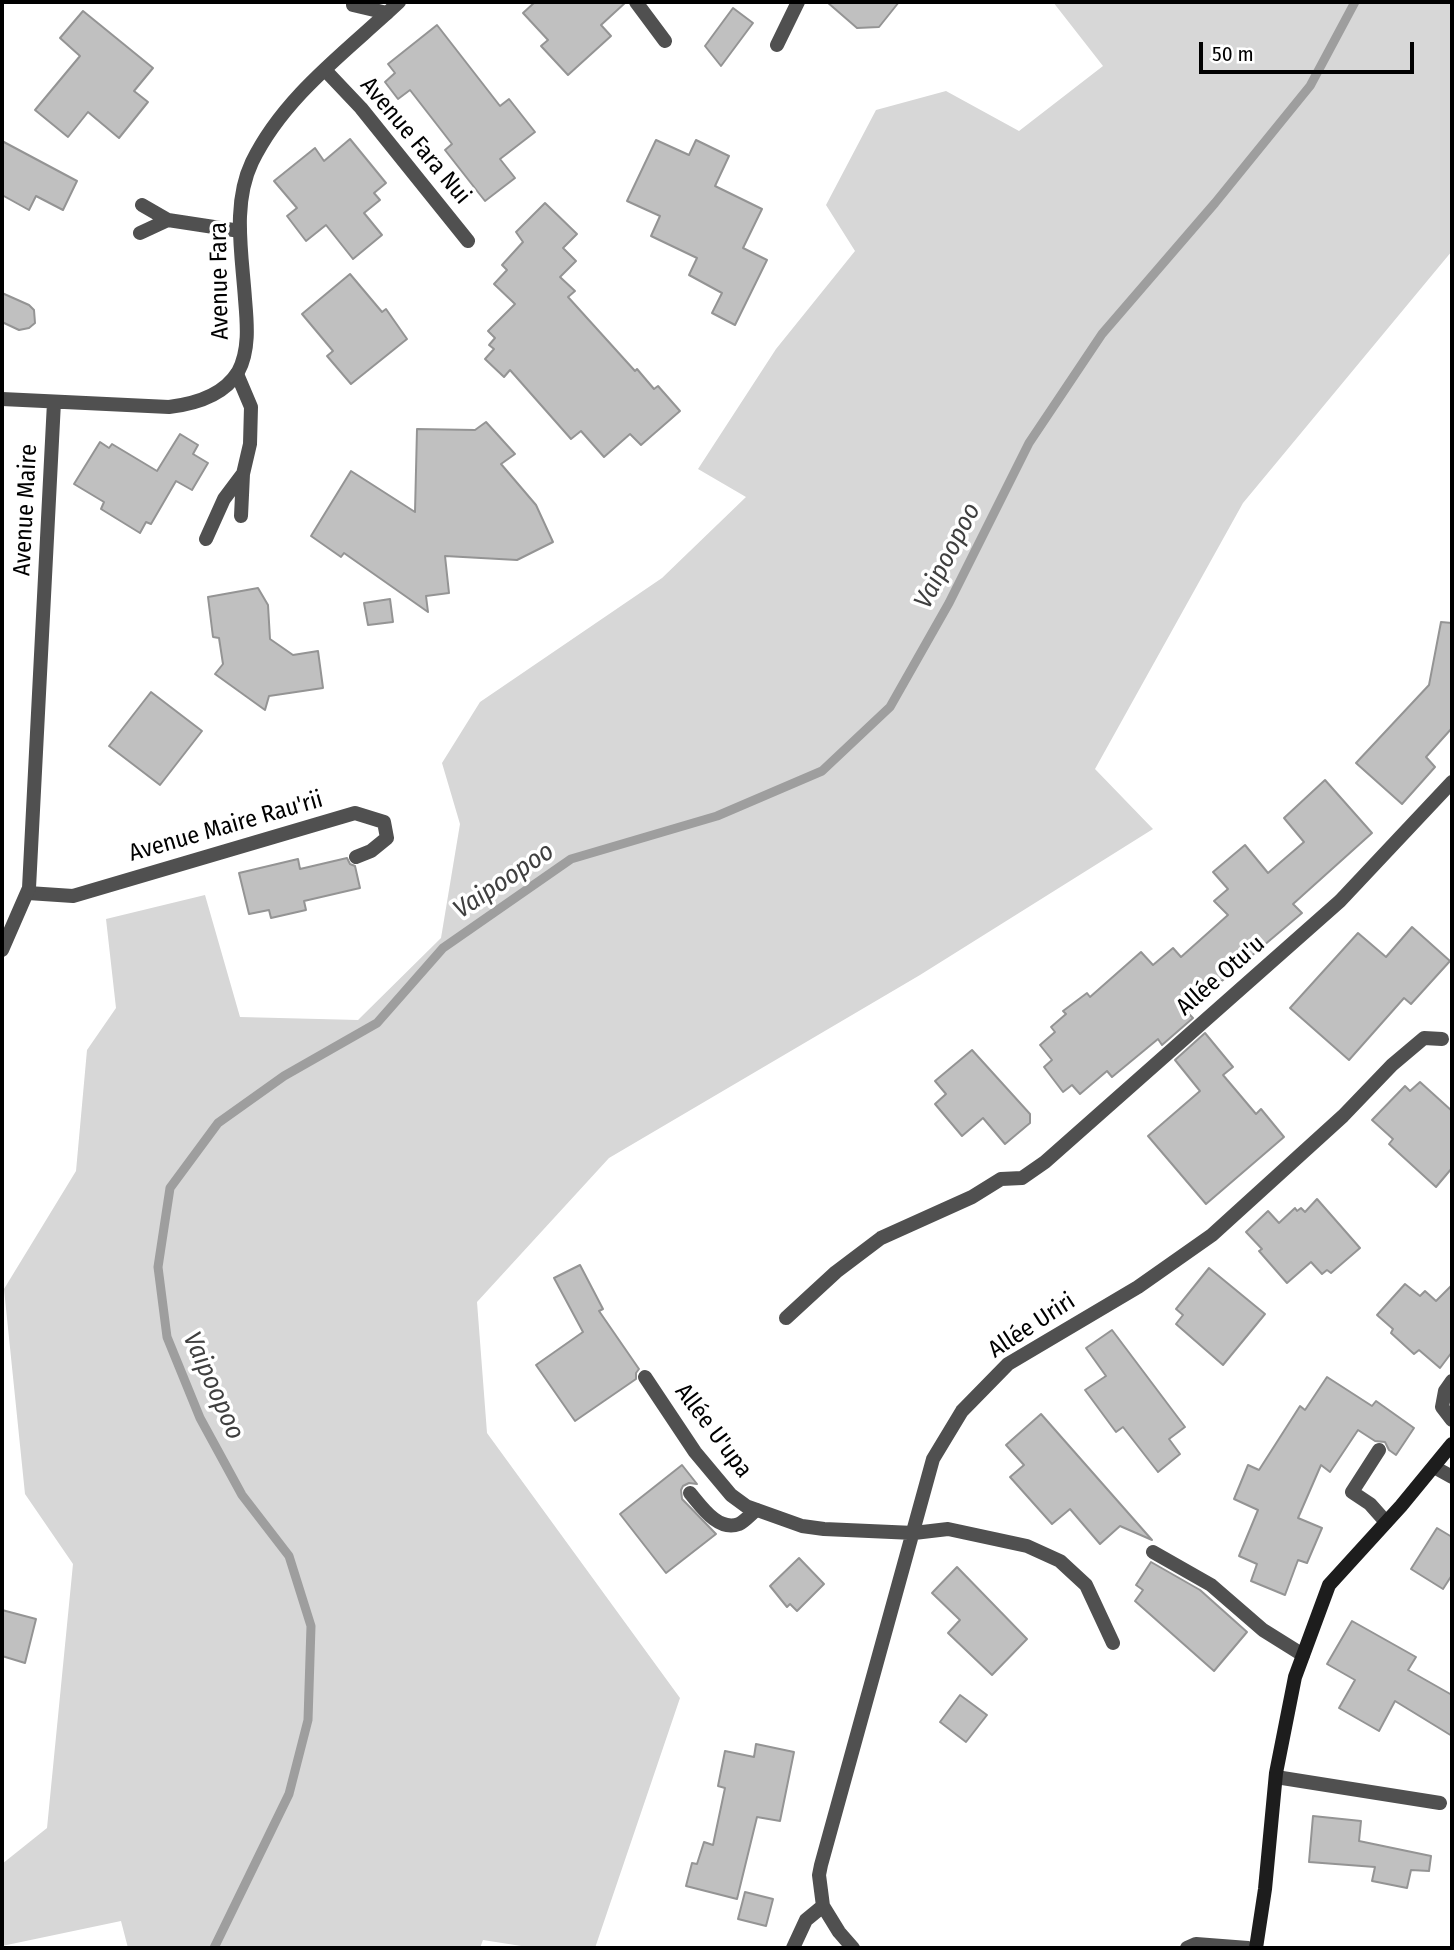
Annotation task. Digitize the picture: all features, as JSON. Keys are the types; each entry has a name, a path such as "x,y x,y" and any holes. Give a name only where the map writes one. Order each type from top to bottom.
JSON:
{"main road":[{"path":"1256,1948 1276,1777 1295,1677 1329,1585 1452,1444"}],"street":[{"name":"Avenue Fara","path":"2,399 169,407 205,399 237,374 244,358 248,328 240,231 242,188 251,163 269,131 297,96 399,2"},
{"path":"636,2 665,41"},
{"path":"777,45 798,2"},
{"path":"353,5 387,13"},
{"name":"Avenue Fara Nui","path":"325,70 360,108 468,241"},
{"path":"142,205 168,220 240,231"},
{"path":"140,233 168,220"},
{"path":"237,374 251,407 250,444 243,474 241,516"},
{"name":"Avenue Maire","path":"2,950 28,893 54,402"},
{"path":"206,538 224,499 243,474"},
{"name":"Allée Otu'u","path":"786,1318 836,1272 881,1238 972,1197 1001,1179 1022,1178 1045,1161 1340,901 1452,782"},
{"name":"Avenue Maire Rau'rii","path":"28,893 72,896 355,813 384,822 387,838 371,851 356,857"},
{"name":"Allée Uriri","path":"822,1906 819,1875 821,1865 933,1459 962,1411 1008,1364 1138,1287 1212,1235 1343,1116 1392,1065 1424,1038 1442,1038"},
{"name":"Allée U'upa","path":"645,1377 695,1452 731,1495 757,1510 802,1526 824,1530 914,1533 948,1528 1027,1546 1060,1561 1086,1586 1112,1643"},
{"path":"1452,1381 1445,1391 1441,1407 1452,1419"},
{"path":"1379,1450 1352,1492 1370,1504 1386,1522"},
{"path":"1434,1466 1452,1477"},
{"path":"690,1493 706,1512 719,1522 729,1525 740,1524 757,1510"},
{"path":"1153,1552 1211,1585 1264,1630 1303,1655"},
{"path":"1276,1777 1440,1803"},
{"path":"793,1948 806,1920 822,1906 853,1948"},
{"path":"1187,1948 1196,1944 1248,1948"}],"shaded area":[{"path":"1053,2 1452,2 1452,251 1243,503 1095,769 1153,829 920,975 609,1158 477,1302 487,1433 680,1698 595,1948 534,1948 483,1940 480,1948 128,1948 121,1921 2,1946 2,1864 47,1828 73,1564 25,1494 4,1289 76,1171 87,1050 116,1008 106,919 205,895 240,1017 358,1020 441,938 460,824 442,763 480,702 662,578 746,497 698,469 776,349 855,251 826,205 876,110 946,91 1019,131 1103,66"}],"building":[{"path":"535,2 626,2 601,25 611,36 568,75 541,46 548,40 523,13"},
{"path":"827,2 899,2 879,27 857,28"},
{"path":"733,8 753,23 721,66 705,46"},
{"path":"83,11 153,68 134,91 148,102 119,138 88,112 68,137 35,110 80,56 60,38"},
{"path":"437,25 500,106 509,99 535,132 500,159 515,178 485,201 445,150 452,144 410,90 398,99 385,82 395,73 388,64"},
{"path":"350,139 386,183 374,193 380,200 364,213 382,235 353,259 326,225 306,241 287,216 297,208 274,181 315,148 324,161"},
{"path":"656,140 689,155 696,140 729,156 715,186 762,209 743,248 767,260 735,325 712,313 722,293 689,275 697,258 651,236 660,216 627,201"},
{"path":"2,141 77,181 63,210 36,196 29,210 2,195"},
{"path":"545,203 577,234 563,248 576,261 560,277 575,291 568,297 635,371 637,369 654,389 658,386 680,411 641,445 630,434 604,457 581,431 571,439 510,370 504,377 485,359 494,349 489,345 495,338 488,331 515,304 494,284 507,270 502,265 523,242 516,232"},
{"path":"350,274 382,312 386,309 407,339 351,384 327,356 333,351 302,314"},
{"path":"2,293 29,305 34,310 35,323 29,328 19,330 2,322"},
{"path":"486,422 515,454 501,464 536,505 553,542 517,560 445,556 449,593 426,596 428,612 344,553 341,557 311,536 351,471 415,512 417,429 475,430"},
{"path":"180,434 198,445 193,454 208,463 192,490 176,481 151,524 146,522 140,533 101,509 104,502 74,484 100,442 109,448 112,444 157,471"},
{"path":"258,588 268,605 270,639 293,655 318,651 323,688 269,696 265,710 215,674 223,664 219,638 213,637 208,597"},
{"path":"390,599 393,622 368,625 364,603"},
{"path":"1441,622 1452,623 1452,728 1426,757 1435,767 1402,804 1356,763 1429,685"},
{"path":"151,692 202,731 160,785 109,746"},
{"path":"1325,780 1372,833 1293,904 1302,913 1210,991 1211,993 1188,1013 1193,1018 1162,1045 1158,1039 1112,1077 1107,1071 1080,1094 1072,1085 1063,1092 1044,1067 1052,1060 1040,1045 1055,1032 1051,1027 1066,1014 1063,1011 1087,993 1090,997 1141,952 1153,965 1173,948 1181,957 1228,915 1214,901 1228,889 1213,872 1245,845 1268,873 1304,842 1284,818"},
{"path":"347,858 350,864 355,866 360,888 304,901 306,910 271,918 269,910 249,914 239,873 298,859 300,869"},
{"path":"1412,927 1450,961 1411,1004 1404,998 1349,1060 1290,1008 1358,933 1386,957"},
{"path":"1205,1033 1233,1067 1223,1075 1256,1114 1261,1109 1284,1137 1206,1204 1148,1136 1200,1091 1175,1060"},
{"path":"972,1050 1030,1114 1030,1123 1005,1144 983,1118 962,1136 935,1104 946,1094 935,1081"},
{"path":"1420,1082 1452,1111 1452,1168 1436,1187 1389,1144 1393,1139 1372,1120 1405,1086 1410,1091"},
{"path":"1317,1199 1360,1248 1331,1273 1327,1270 1322,1274 1311,1262 1287,1283 1246,1232 1268,1211 1279,1223 1295,1208 1297,1211 1301,1208 1305,1212"},
{"path":"580,1265 603,1309 599,1311 639,1369 636,1379 575,1421 536,1365 583,1332 554,1278"},
{"path":"1209,1268 1265,1314 1223,1365 1176,1324 1183,1315 1176,1309"},
{"path":"1405,1284 1420,1296 1425,1291 1436,1301 1452,1285 1452,1352 1440,1368 1419,1350 1414,1354 1391,1333 1393,1329 1377,1315"},
{"path":"1112,1330 1185,1427 1169,1439 1180,1454 1158,1472 1123,1427 1116,1432 1085,1390 1106,1376 1086,1348"},
{"path":"1327,1377 1372,1406 1376,1401 1414,1428 1396,1455 1389,1450 1385,1442 1375,1441 1358,1430 1330,1472 1321,1465 1298,1518 1322,1528 1307,1563 1298,1560 1285,1595 1251,1581 1257,1564 1239,1556 1258,1510 1234,1499 1248,1465 1259,1470 1300,1406 1305,1410"},
{"path":"1041,1414 1152,1540 1120,1526 1100,1544 1070,1509 1052,1524 1010,1477 1024,1465 1006,1445"},
{"path":"682,1465 697,1484 689,1483 683,1486 682,1499 716,1534 666,1573 620,1514"},
{"path":"1437,1528 1452,1537 1452,1575 1443,1589 1411,1569"},
{"path":"799,1558 824,1584 797,1611 790,1604 787,1607 770,1586"},
{"path":"1151,1562 1200,1590 1247,1632 1214,1671 1135,1601 1143,1590 1136,1585"},
{"path":"957,1567 1027,1639 992,1675 948,1633 960,1620 932,1593"},
{"path":"2,1610 36,1619 25,1663 2,1656"},
{"path":"1352,1621 1416,1657 1408,1670 1452,1695 1452,1736 1395,1701 1379,1731 1339,1708 1355,1680 1327,1664"},
{"path":"960,1695 987,1715 966,1742 940,1722"},
{"path":"756,1744 794,1752 780,1821 757,1817 737,1899 686,1886 692,1863 697,1864 704,1842 713,1845 725,1788 718,1786 725,1751 754,1757"},
{"path":"1313,1816 1361,1821 1359,1841 1431,1856 1429,1871 1411,1870 1407,1888 1372,1881 1375,1867 1309,1862"},
{"path":"745,1892 773,1899 766,1926 738,1919"}],"waterway":[{"name":"Vaipoopoo","path":"214,1948 289,1794 308,1720 311,1626 289,1556 242,1495 200,1418 167,1337 158,1267 170,1188 218,1123 284,1076 377,1023 443,948 571,859 717,816 822,771 890,707 949,603 1029,443 1102,334 1215,203 1310,86 1355,2"}]}
